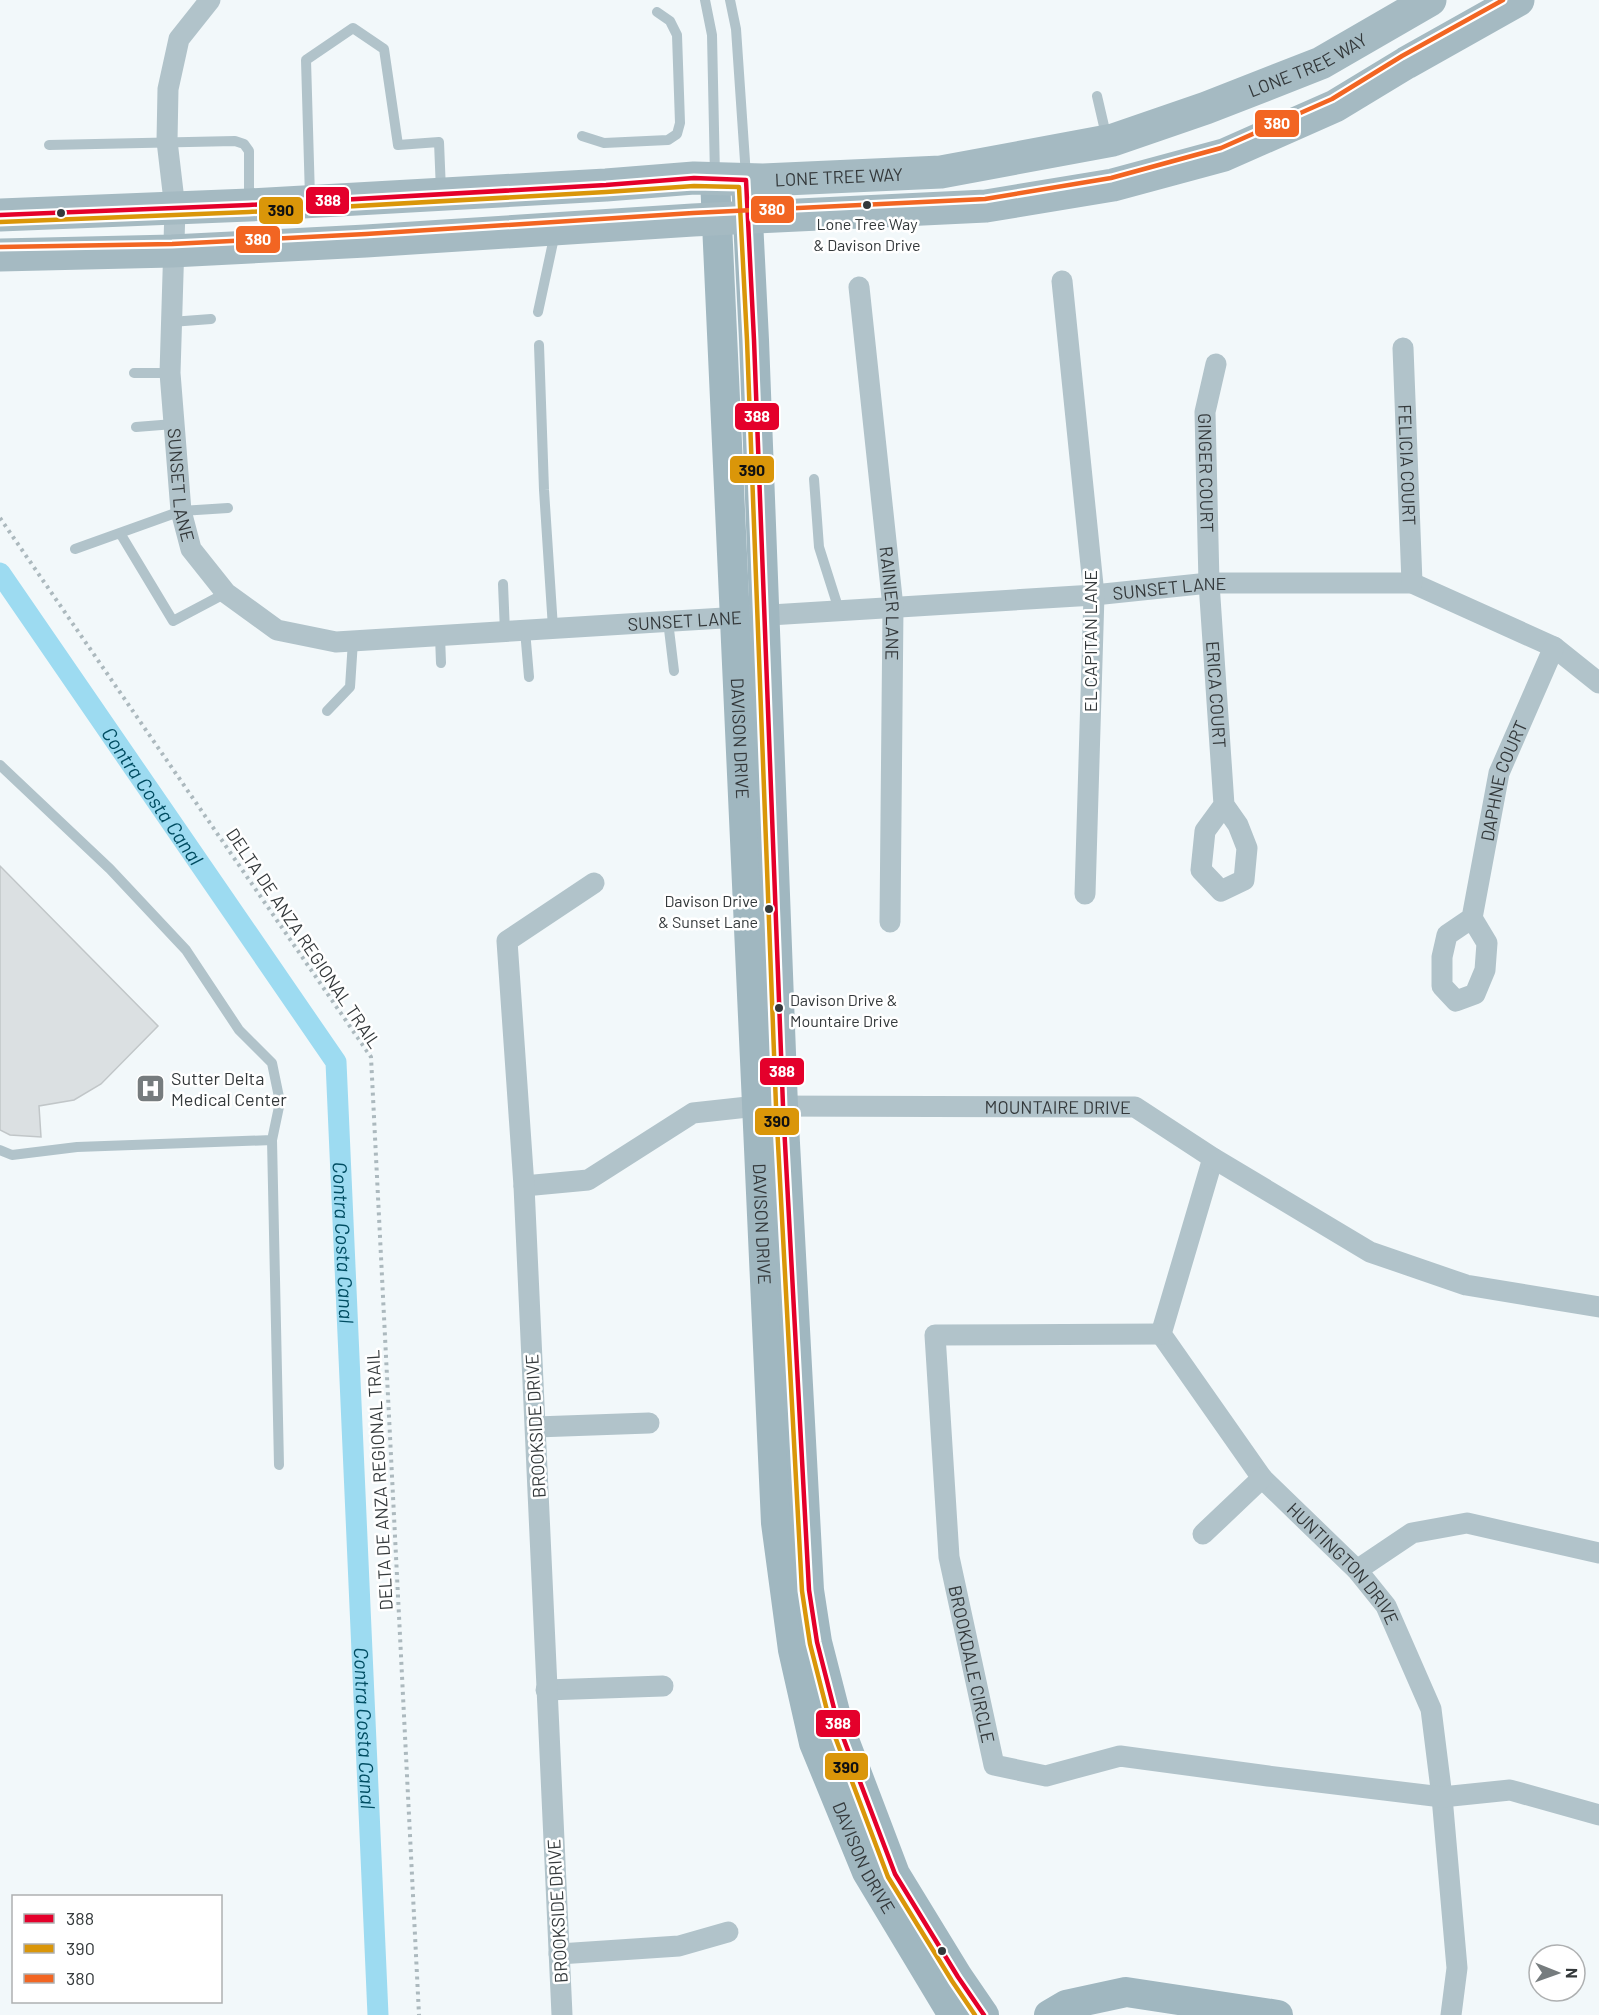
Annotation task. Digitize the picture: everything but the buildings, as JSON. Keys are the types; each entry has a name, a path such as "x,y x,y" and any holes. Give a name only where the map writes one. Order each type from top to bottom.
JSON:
{"main road":[{"name":"LONE TREE WAY","path":"0,215 310,202 694,178 730,179 941,172 1107,141 1206,108 1321,63 1430,0"},
{"name":"LONE TREE WAY","path":"0,255 172,251 732,218 986,206 1113,185 1224,155 1335,106 1518,0"},
{"name":"DAVISON DRIVE","path":"730,179 770,1106 776,1523 793,1650 814,1743 867,1872 953,2015"},
{"path":"366,241 372,229 387,223 422,221 432,215 441,194"},
{"name":"DAVISON DRIVE","path":"770,1106 808,1579 817,1642 838,1724 895,1874 984,2015"},
{"path":"1049,2015 1066,2005 1126,1992 1215,2010 1278,2015"}],"street":[{"name":"SUNSET LANE","path":"210,0 179,39 168,89 167,141 174,209 170,373 181,511 191,549 226,593 277,630 336,642 1094,595 1209,583 1412,583 1554,647 1599,683"},
{"name":"EL CAPITAN LANE","path":"1062,281 1094,595 1085,894"},
{"name":"RAINIER LANE","path":"859,287 893,607 890,922"},
{"name":"FELICIA COURT","path":"1403,348 1412,583"},
{"name":"GINGER COURT","path":"1209,583 1205,412 1216,364"},
{"name":"ERICA COURT","path":"1209,583 1224,805"},
{"name":"DAPHNE COURT","path":"1472,918 1499,773 1554,647"},
{"name":"BROOKSIDE DRIVE","path":"562,2015 524,1186 507,941 594,883"},
{"name":"MOUNTAIRE DRIVE","path":"524,1186 588,1180 693,1113 770,1106 1135,1107 1213,1158 1370,1252 1466,1285 1599,1307"},
{"path":"1161,1334 1213,1158"},
{"name":"HUNTINGTON DRIVE","path":"1161,1334 1262,1478 1357,1570 1386,1606 1431,1709 1442,1797 1457,1968 1451,2015"},
{"name":"BROOKDALE CIRCLE","path":"1161,1334 935,1335 949,1557 994,1765 1046,1776 1120,1756 1442,1797"},
{"path":"536,1426 649,1424"},
{"path":"1203,1534 1262,1478"},
{"path":"1357,1570 1412,1533 1467,1523 1599,1553"},
{"path":"546,1690 663,1686"},
{"path":"1442,1797 1510,1790 1599,1815"},
{"path":"559,1954 679,1946 728,1932"}],"lane":[{"path":"705,0 712,35 730,179"},
{"path":"730,0 736,29 730,179"},
{"path":"582,136 604,144 668,140 677,134 680,123 677,35 669,21 657,12"},
{"path":"310,202 305,93 306,60 353,28 384,49 398,145 439,142 441,194"},
{"path":"1097,96 1107,141"},
{"path":"49,145 235,141 244,144 249,151 249,205"},
{"path":"538,312 556,229"},
{"path":"171,322 211,319"},
{"path":"539,345 544,490 554,628"},
{"path":"134,373 170,373"},
{"path":"136,427 174,424"},
{"path":"814,479 819,547 839,610"},
{"path":"75,549 181,511 228,508"},
{"path":"120,533 173,621 226,593"},
{"path":"503,584 529,677"},
{"path":"668,621 674,671"},
{"path":"440,636 441,663"},
{"path":"327,711 350,687 353,641"},
{"path":"0,765 110,869 186,950 239,1030 272,1063 280,1102 272,1140 279,1465"},
{"path":"0,1150 12,1155 77,1147 272,1140"}],"path":[{"name":"DELTA DE ANZA REGIONAL TRAIL","path":"0,518 371,1057 418,2015"}],"waterway":[{"name":"Contra Costa Canal","path":"0,573 336,1062 378,2015"}],"transit line":[{"name":"380","path":"0,247 172,244 693,213 985,199 1111,178 1221,148 1332,99 1402,56 1503,0"},
{"name":"388","path":"0,215 249,205 694,178 746,180 783,1106 809,1590 817,1642 838,1724 895,1874 984,2015"},
{"name":"390","path":"0,222 249,212 694,186 739,187 747,340 776,1106 802,1591 810,1644 831,1726 888,1877 975,2015"}],"place":[{"name":"Lone Tree Way & Davison Drive","path":"867,205"},
{"name":"Davison Drive & Sunset Lane","path":"769,909"},
{"name":"Davison Drive & Mountaire Drive","path":"779,1008"},
{"name":"Sutter Delta Medical Center","path":"150,1088"}]}
